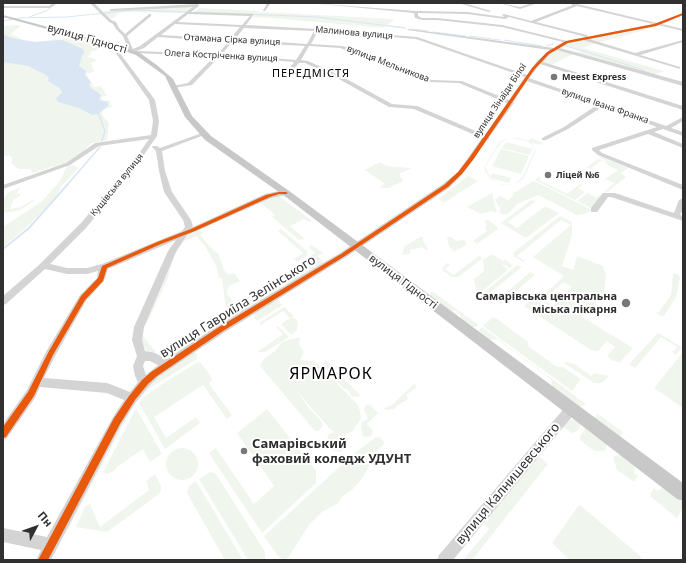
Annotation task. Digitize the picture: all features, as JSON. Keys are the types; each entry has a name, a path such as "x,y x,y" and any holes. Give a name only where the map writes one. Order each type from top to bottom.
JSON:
{"main road":[{"name":"вулиця Гідності","path":"3,16 132,52 167,75 175,87 189,117 204,134 286,193 683,493"}],"street":[{"path":"4,5 50,7 55,3"},
{"path":"92,3 115,23 132,52 201,3"},
{"path":"264,10 269,3"},
{"path":"311,3 365,5 416,12 467,13 506,18 508,16"},
{"path":"460,3 590,37"},
{"path":"460,3 467,13"},
{"path":"496,5 502,3 520,8 533,4 529,3"},
{"path":"569,3 683,30"},
{"path":"532,22 583,3"},
{"path":"111,10 196,6"},
{"path":"483,9 490,7"},
{"path":"175,87 190,84 219,55 253,15 189,12"},
{"name":"вулиця Зінаїди Білої","path":"416,12 416,17 422,19 437,19 502,26 567,42"},
{"name":"вулиця Зінаїди Білої","path":"355,245 446,186 460,173 487,138 539,62 555,49 567,42 659,24 683,14"},
{"path":"124,36 150,15"},
{"name":"Малинова вулиця","path":"174,23 317,30 417,38 527,78"},
{"path":"285,78 299,61 317,30"},
{"path":"409,30 555,49 683,84"},
{"name":"Отамана Сірка вулиця","path":"156,36 308,44"},
{"path":"582,38 678,68"},
{"path":"634,55 683,42"},
{"name":"вулиця Мельникова","path":"308,44 341,47 430,81 460,82 511,103"},
{"name":"Кущівська вулиця","path":"3,301 43,266 83,226 134,165 154,136 156,121 152,100 117,52 118,47"},
{"name":"Олега Костріченка вулиця","path":"132,52 219,55 299,61 324,70 391,106 415,107 487,138"},
{"path":"539,62 683,108"},
{"name":"вулиця Івана Франка","path":"527,78 683,134"},
{"path":"544,139 601,105"},
{"path":"683,119 664,127 647,131 594,149 600,154 683,188"},
{"path":"647,131 683,146"},
{"path":"159,150 204,134"},
{"path":"3,187 68,164 97,144 154,136"},
{"path":"142,356 138,350 137,340 139,326 172,251 189,226 187,220 168,192 162,171 159,150 150,143"},
{"path":"43,266 67,271 87,271 104,267 159,243 184,235 268,196 286,193"},
{"path":"594,210 606,195 612,195 679,218 683,200"},
{"name":"вулиця Гавриїла Зелінського","path":"43,560 118,422 132,398 144,382 166,365 226,326 343,255 355,245"},
{"path":"3,434 31,394 63,331 83,298 101,279 104,267"},
{"path":"142,356 151,356 160,360 166,365"},
{"path":"142,356 138,366 140,376 144,382"},
{"path":"37,382 107,388 132,398"},
{"name":"вулиця Калнишевського","path":"444,560 571,409"},
{"path":"3,535 51,545"}],"shaded area":[{"path":"194,7 185,13 126,12 118,13 110,19 103,12 110,10"},
{"path":"199,8 260,11 252,15 194,13"},
{"path":"262,12 394,19 388,25 406,27 407,29 385,26 383,28 253,17 256,13"},
{"path":"663,25 597,43 585,39"},
{"path":"3,26 21,26 11,34 20,38 20,40 35,42 69,38 107,47 90,52 91,54 87,57 94,58 97,61 91,63 94,72 86,74 94,87 101,86 107,96 101,97 103,101 110,100 112,107 105,109 102,112 103,116 109,123 107,140 91,143 81,154 66,163 32,173 31,169 19,169 11,163 12,158 9,155 3,157"},
{"path":"3,34 12,38 35,42 62,40 84,50 79,66 85,70 85,75 91,82 89,85 91,88 101,95 99,100 108,102 108,106 98,114 92,115 79,108 58,102 56,98 62,93 60,88 48,81 49,78 46,75 28,66 3,62"},
{"path":"583,39 596,43 583,48 664,71 655,75 577,53 580,51 591,54 563,45"},
{"path":"557,49 573,54 551,65 542,61"},
{"path":"510,138 501,142 485,167 490,177 492,173 511,178 509,183 491,178 497,182 492,180 486,173 484,167 500,141"},
{"path":"510,138 519,138 528,141 531,138 543,143 539,145 531,142 536,150 524,178 514,184 523,177 535,149 529,142"},
{"path":"506,142 533,149 529,155 502,148"},
{"path":"501,149 529,156 521,174 492,166"},
{"path":"598,155 628,168 621,173 626,177 606,193 604,192 614,183 605,179 618,170 606,164 607,163 602,160 609,162"},
{"path":"598,159 602,160 590,169 587,167"},
{"path":"380,162 386,166 412,168 399,174 403,181 389,188 382,188 380,187 385,184 365,170"},
{"path":"73,165 78,168 65,182 53,200 30,224 3,247 3,227 42,201 60,181 67,166"},
{"path":"468,176 478,181 444,203 438,199"},
{"path":"538,177 541,178 539,180 567,194 580,184 582,185 578,188 585,192 575,200 535,180"},
{"path":"533,181 592,210 585,214 577,215 538,195 517,204 508,214 505,215 499,213 502,203 500,208 495,200 500,196 508,200 514,195 512,194"},
{"path":"19,188 20,189 16,194 20,194 20,196 13,200 10,209 21,207 36,199 21,210 3,213 3,201 5,197 9,192"},
{"path":"492,193 497,213 491,211 481,214 467,207"},
{"path":"588,193 597,198 603,193 606,194 593,209 577,201"},
{"path":"270,196 279,196 312,221 309,222 304,219 290,226 305,239 299,240 272,217 275,215 259,201"},
{"path":"531,200 536,201 508,222 517,228 545,206 559,213 526,238 501,223"},
{"path":"560,216 572,222 572,235 562,266 573,270 577,256 603,266 606,275 604,294 582,317 633,348 620,362 613,361 607,356 615,347 607,341 598,351 591,350 524,306 533,298 550,309 551,308 540,299 564,276 533,257 571,225 561,220 517,256 525,261 523,262 514,256 513,253","holes":["563,282 572,287 553,306 544,301"]},
{"path":"488,220 498,229 477,244 473,241 487,231 485,229 487,225 484,221"},
{"path":"281,229 307,251 307,256 297,262 294,259 303,253 278,231"},
{"path":"200,230 203,233 200,235 215,252 218,253 224,270 229,275 234,273 240,281 229,286 228,289 227,294 234,303 258,292 262,299 248,309 244,310 238,308 233,314 227,317 222,278 219,278 217,268 205,246 196,236 182,242 179,246 186,235"},
{"path":"420,237 423,237 423,241 428,249 426,250 422,247 410,250 410,254 402,255 404,247"},
{"path":"447,237 451,237 456,241 464,240 467,244 454,251 449,246"},
{"path":"311,244 323,253 318,256 324,263 288,286 283,281 277,284 282,290 271,295 267,293 263,289 302,265 299,263 315,253 309,248"},
{"path":"492,254 503,261 505,259 513,266 510,268 501,263 508,270 477,295 474,279 484,271 483,260"},
{"path":"174,255 168,278 143,332 143,336 155,351 155,353 151,354 146,350 140,337"},
{"path":"480,255 482,259 458,277 452,277 442,270 447,263 450,265 445,269 454,275"},
{"path":"517,265 522,267 485,297 494,303 490,304 481,298 481,295"},
{"path":"530,272 535,275 501,304 497,301"},
{"path":"673,273 679,275 680,278 676,297 664,316 661,316 651,310 658,313 671,295"},
{"path":"432,291 465,315 462,318 466,316 479,325 472,327 460,318 460,315 455,310 452,312 429,295"},
{"path":"277,300 283,305 257,321 253,313"},
{"path":"284,307 294,316 291,318 295,318 298,322 297,330 291,335 281,324 290,318 283,311 261,325 259,323"},
{"path":"492,318 496,318 528,342 528,346 557,367 563,367 581,379 572,391 483,326"},
{"path":"278,326 289,337 265,352 257,352 283,334 276,327"},
{"path":"482,327 586,404 580,407 552,387 551,379 497,339 489,340 480,333 479,330"},
{"path":"658,333 682,347 676,355 672,352 677,347 661,337 635,368 629,364"},
{"path":"300,338 299,344 304,352 300,360 312,361 319,365 358,405 361,418 354,430 348,434 342,434 346,439 344,448 341,452 331,450 327,444 329,434 335,432 330,429 295,389 321,421 323,425 319,431 315,431 260,366 263,360 276,350 282,342"},
{"path":"193,352 197,354 197,359 150,388 135,403 68,529 66,528 132,401 151,380"},
{"path":"683,352 683,408 654,388"},
{"path":"325,359 361,396 352,397 348,390 343,388 335,378 334,372 324,368 323,365"},
{"path":"198,362 201,363 210,375 212,380 209,384 232,415 227,419 203,385 154,417 166,438 196,417 200,423 165,449 139,403 144,397 165,382"},
{"path":"564,363 575,364 591,376 594,373 609,376 602,383 594,383"},
{"path":"415,383 416,388 406,395 408,398 406,401 394,409 386,410 384,408 392,405"},
{"path":"366,405 370,405 378,413 367,424 373,431 371,436 367,437 363,436 361,427 362,422 368,419 364,409"},
{"path":"136,408 162,454 150,462 143,449 117,467 114,471 107,474 103,472"},
{"path":"267,409 316,471 316,483 262,533 209,453 216,448 254,504 274,486 237,433"},
{"path":"598,414 623,432 620,437 594,418"},
{"path":"571,419 582,424 576,432 572,433 562,426 567,420"},
{"path":"586,427 607,443 605,451 594,451 580,440 580,436"},
{"path":"377,437 385,443 368,460 370,463 361,480 353,489 343,496 337,504 322,512 309,525 288,558 282,559 278,556 264,536 357,451"},
{"path":"179,448 185,448 195,455 198,464 197,470 191,477 185,480 179,480 169,473 166,467 166,461 173,451"},
{"path":"621,454 635,465 634,473 638,476 634,482 617,470 613,457"},
{"path":"538,455 548,464 472,560 463,560 489,529 483,522"},
{"path":"210,472 216,474 265,552 265,560 248,560 199,479"},
{"path":"155,474 161,486 159,494 107,532 76,527 85,507 90,504 100,527 149,490 146,481"},
{"path":"196,481 243,560 225,560 187,493 189,486"},
{"path":"664,487 683,503 683,508 677,518 650,495 654,488 657,491"},
{"path":"580,505 640,556 642,560 570,560 552,543"}],"waterway":[{"path":"29,17 46,11 57,3"},
{"path":"3,21 20,18 67,17 133,10 188,12"},
{"path":"195,12 317,17 405,28"},
{"path":"412,29 428,31"},
{"path":"433,32 466,36"},
{"path":"469,36 500,40"},
{"path":"504,40 542,46"},
{"path":"546,46 554,44"},
{"path":"563,45 579,50"},
{"path":"580,50 638,68 649,73"},
{"path":"98,112 105,131 102,141"},
{"path":"67,185 100,147"},
{"path":"3,249 29,228 68,184"}],"cycle path":[{"path":"43,560 117,421 132,398 145,382 154,374 221,329 343,255 446,186 460,173 471,159 533,69 548,53 567,42 655,25 683,14"},
{"path":"3,434 31,394 51,353 83,298 101,279 104,267 193,230 268,196 286,193"}],"place":[{"name":"Meest Express","path":"554,77"},
{"name":"Ліцей №6","path":"548,175"},
{"name":"Самарівська центральна міська лікарня","path":"626,303"},
{"name":"Самарівський фаховий коледж УДУНТ","path":"244,451"}],"district":[{"name":"ПЕРЕДМІСТЯ","path":"311,74"},
{"name":"ЯРМАРОК","path":"331,374"}]}
